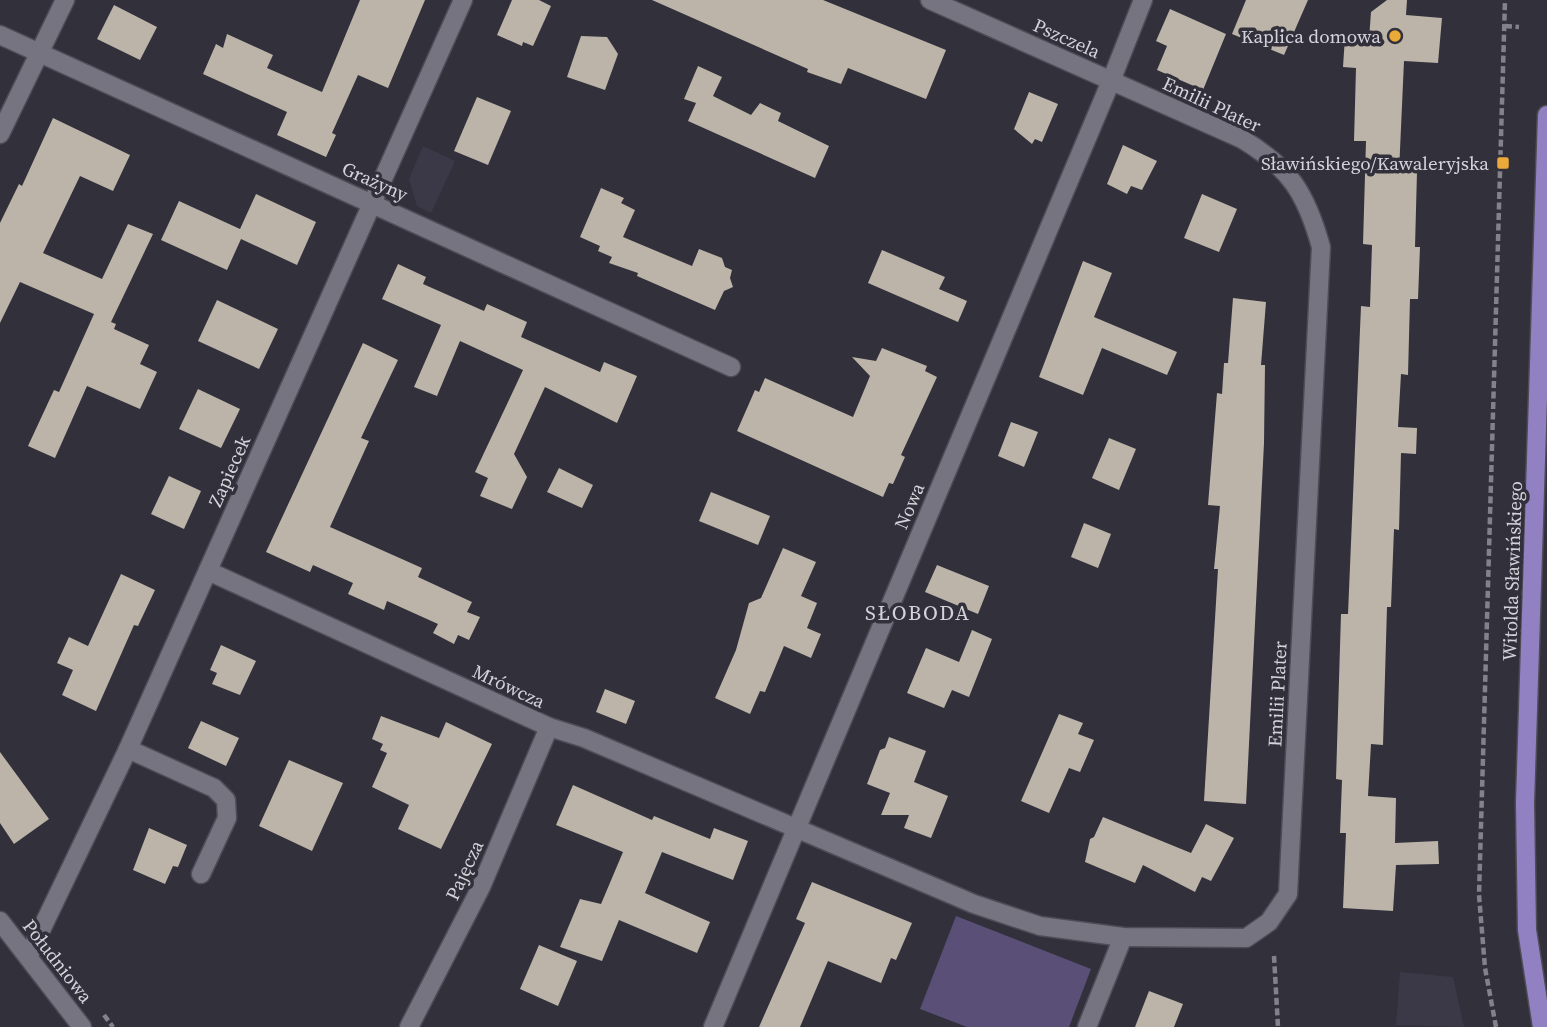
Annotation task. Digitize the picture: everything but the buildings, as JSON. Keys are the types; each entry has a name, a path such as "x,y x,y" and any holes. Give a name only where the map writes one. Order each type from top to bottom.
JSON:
{"main road":[{"name":"Witolda Sławińskiego","path":"1542,1027 1527,930 1525,828 1547,115"}],"street":[{"path":"0,134 65,0"},
{"name":"Zapiecek","path":"28,957 128,749 463,0"},
{"name":"Pszczela","path":"930,0 1111,81"},
{"name":"Nowa","path":"713,1027 1143,0"},
{"name":"Grażyny","path":"0,35 731,367"},
{"name":"Emilii Plater","path":"796,829 974,904 1040,926 1123,937 1246,938 1269,922 1288,894 1321,247 1312,214 1297,184 1269,155 1242,139 1111,81"},
{"name":"Mrówcza","path":"208,571 549,727 584,738 796,829"},
{"name":"Pajęcza","path":"409,1027 481,887 549,727"},
{"path":"128,749 214,788 226,800 226,818 201,874"},
{"name":"Południowa","path":"0,921 82,1027"},
{"path":"1087,1027 1123,937"}],"path":[{"path":"1496,1027 1485,968 1479,895 1505,0"},
{"path":"1504,26 1519,27"},
{"path":"1274,956 1278,1027"}],"shaded area":[{"path":"423,146 455,161 431,213 417,206 409,179"},
{"path":"956,916 1091,969 1069,1027 967,1027 920,1009"},
{"path":"1400,972 1453,977 1464,1027 1396,1025"}],"place":[{"name":"Kaplica domowa","path":"1395,36"},
{"name":"Sławińskiego/Kawaleryjska","path":"1503,163"}],"district":[{"name":"SŁOBODA","path":"918,612"}]}
